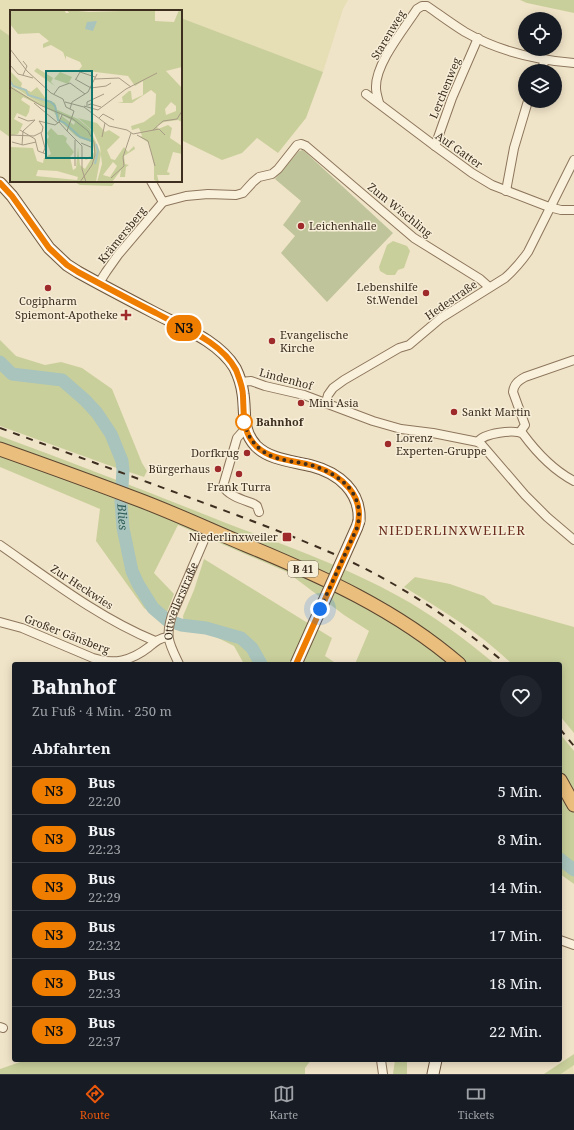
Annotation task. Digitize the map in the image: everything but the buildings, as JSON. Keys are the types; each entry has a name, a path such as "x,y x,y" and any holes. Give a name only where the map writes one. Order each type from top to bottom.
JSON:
{"highway":[{"name":"B 41","path":"0,449 134,498 289,563 343,588 389,614 424,637 456,662"},
{"path":"562,783 574,804"}],"main road":[{"path":"0,183 30,219 41,238 55,255 78,272 205,339 230,361 240,382 243,395 245,429 256,446 265,453 275,457 314,466 324,470 348,486 357,501 359,514 357,528 297,662"},
{"path":"433,1074 436,1062"}],"street":[{"name":"Starenweg","path":"379,103 376,88 378,73 383,62 417,9 422,6 427,6 465,32 478,38"},
{"path":"478,38 500,48 545,60 574,63"},
{"name":"Lerchenweg","path":"435,146 452,98 478,38"},
{"path":"544,64 545,60"},
{"name":"Auf Gatter","path":"366,94 472,173 492,185 549,207 561,210 574,210"},
{"path":"506,191 514,148 526,108"},
{"name":"Zum Wischling","path":"163,202 186,196 208,194 236,195 243,193 259,177 272,174 297,145 301,144 306,146 414,238 480,279 489,287"},
{"name":"Hedestraße","path":"326,402 328,395 333,388 344,380 399,348 409,345 441,318 505,278 521,262 528,252 549,207 574,160"},
{"path":"152,182 163,202"},
{"name":"Krämersberg","path":"99,283 118,255 163,202"},
{"path":"520,432 525,425 513,392 514,386 518,381 525,377 574,360"},
{"name":"Lindenhof","path":"240,382 251,381 265,386 290,391 326,402 373,421 401,429 433,433 478,442"},
{"path":"245,429 238,438 223,486 232,494 257,506 259,512"},
{"path":"574,481 567,478 541,457 520,432 486,435 479,439 478,442 524,495 574,540"},
{"name":"Ottweilerstraße","path":"178,662 171,648 168,636 168,627 205,538"},
{"name":"Zur Heckwies","path":"0,545 81,600 115,621 155,641"},
{"name":"Großer Gänsberg","path":"0,622 22,628 102,661 112,662 136,656 155,641 168,636"},
{"path":"562,941 574,945"},
{"path":"381,1062 383,1074"}],"shaded area":[{"path":"0,0 348,0 343,9 323,72 182,18 182,10 10,10 10,36 0,29"},
{"path":"573,1065 574,1074 561,1074"}],"green space":[{"path":"520,0 574,0 574,13 527,3"},
{"path":"182,18 323,72 306,118 278,153 257,138 242,153 222,160 182,140"},
{"path":"0,29 10,36 10,137 0,130"},
{"path":"303,150 393,233 327,302 281,253 295,236 283,225 301,201 275,179 299,151"},
{"path":"75,182 115,182 112,186 80,185"},
{"path":"393,241 407,246 410,251 404,268 398,270 395,275 387,275 380,271 379,267 387,245"},
{"path":"0,340 16,356 45,365 61,362 82,368 112,389 142,463 147,471 144,477 0,426"},
{"path":"0,436 292,548 356,575 398,596 436,619 492,662 356,662 369,631 344,615 287,572 178,525 154,573 174,594 163,622 144,608 96,541 100,509 0,467"},
{"path":"204,559 332,638 325,656 334,662 243,662 234,646 208,633 189,631 184,624 183,616 194,590"},
{"path":"415,577 450,584 484,596 493,604 574,627 574,733 562,718 562,662 510,662 474,632 404,587"},
{"path":"562,736 574,751 574,884 562,875"},
{"path":"574,1054 574,1065 561,1074 544,1074"},
{"path":"20,1062 310,1062 305,1068 305,1074 0,1074 0,1069"},
{"path":"395,1062 407,1062 407,1074 393,1074"}],"waterway":[{"name":"Blies","path":"0,362 12,374 62,380 85,400 97,413 111,434 122,461 123,470 121,502 123,528 132,571 153,608 167,620 181,625 206,628 241,638 252,648 260,662"},
{"name":"Blies","path":"562,861 574,870"}],"railway":[{"path":"0,428 265,526 334,554 380,576 424,603 466,632 504,662"},
{"path":"562,731 574,746"}],"bus line":[{"name":"N3","path":"0,183 30,219 41,238 49,248 67,265 205,339 230,361 240,382 243,395 245,429 256,446 265,453 275,457 314,466 324,470 348,486 354,495 357,501 359,514 357,528 297,662"}],"place":[{"name":"Leichenhalle","path":"301,226"},
{"name":"Cogipharm","path":"48,288"},
{"name":"Lebenshilfe St.Wendel","path":"426,293"},
{"name":"Spiemont-Apotheke","path":"126,315"},
{"name":"Evangelische Kirche","path":"272,341"},
{"name":"Mini Asia","path":"301,403"},
{"name":"Sankt Martin","path":"454,412"},
{"name":"Bahnhof","path":"244,422"},
{"name":"Lorenz Experten-Gruppe","path":"388,444"},
{"name":"Dorfkrug","path":"247,453"},
{"name":"Bürgerhaus","path":"218,469"},
{"name":"Frank Turra","path":"239,474"},
{"name":"Niederlinxweiler","path":"287,537"}],"district":[{"name":"NIEDERLINXWEILER","path":"452,530"}],"route":[{"path":"244,422 244,419 245,429 249,437 256,446 265,453 324,470 348,486 357,501 359,521 357,528 320,609"}]}
